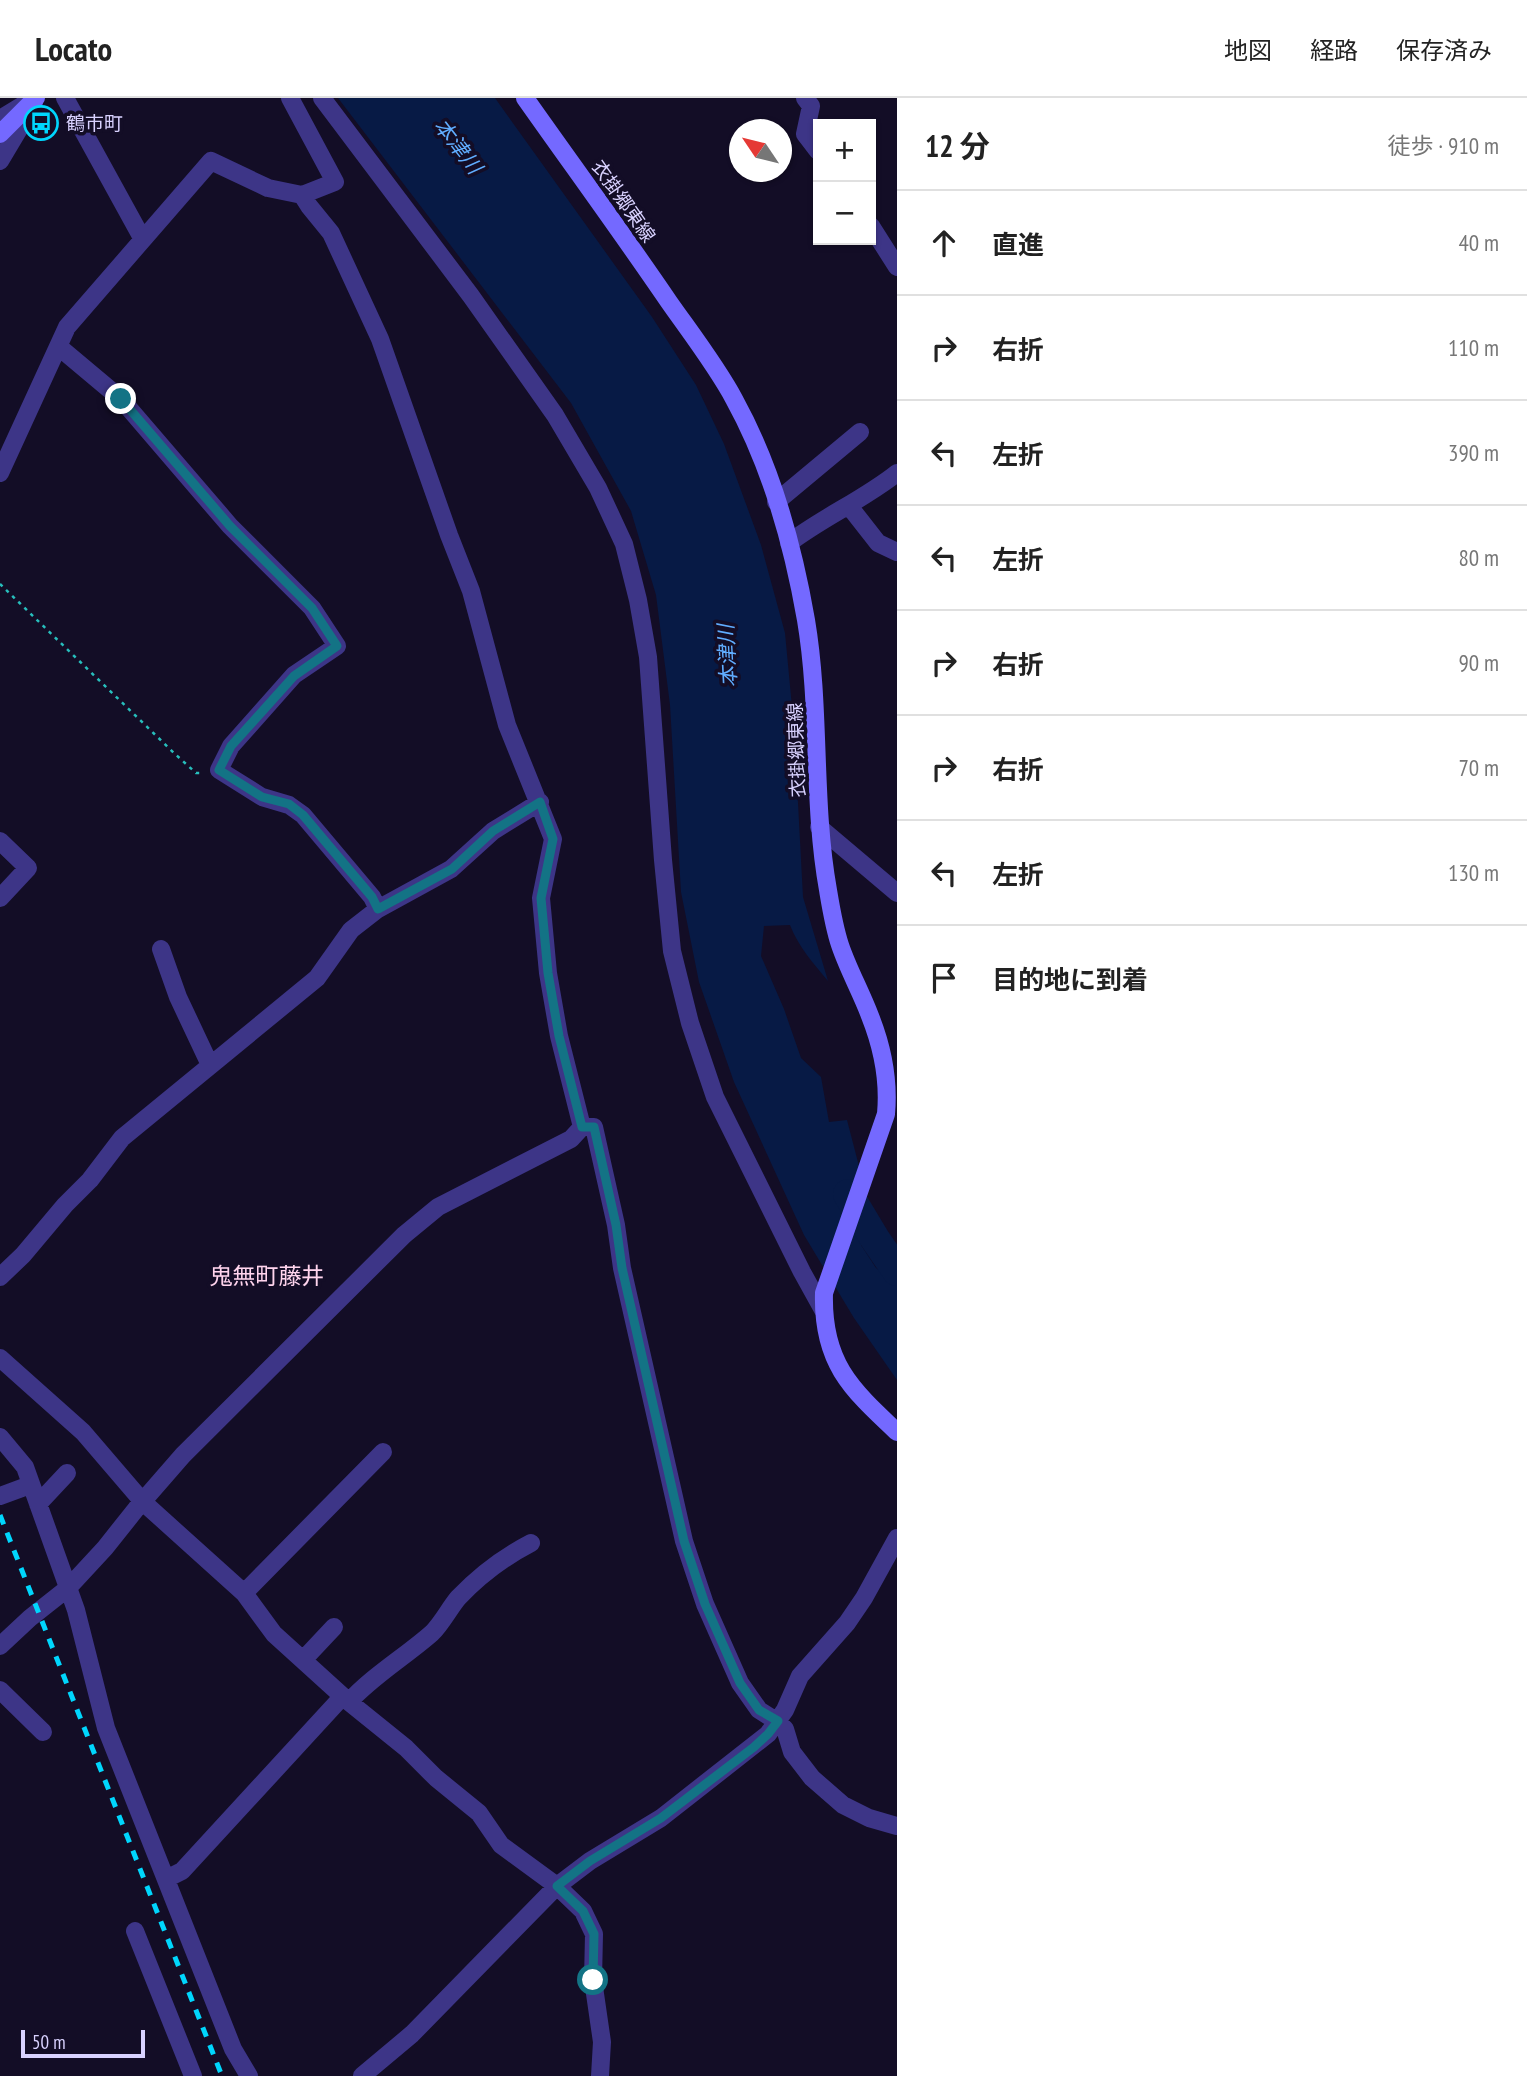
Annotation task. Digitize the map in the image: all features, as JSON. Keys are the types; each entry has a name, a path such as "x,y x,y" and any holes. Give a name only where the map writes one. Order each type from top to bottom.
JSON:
{"main road":[{"path":"0,134 36,98"},
{"name":"衣掛郷東線","path":"525,98 734,398 756,446 789,543 806,620 814,693 821,854 839,942 871,1017 890,1104 824,1301 831,1352 841,1370 854,1390 897,1432"}],"street":[{"path":"0,119 36,98"},
{"path":"0,161 36,98"},
{"path":"65,98 142,238"},
{"path":"0,473 67,327 211,161 268,188 302,195 335,182 290,98"},
{"path":"322,98 471,296 555,415 598,488 624,544 648,657 663,860 673,951 690,1023 715,1097 783,1236 824,1301"},
{"path":"805,98 811,106 805,134 813,144"},
{"path":"302,195 331,233 380,338 471,591 507,725 553,839 541,898 548,973 559,1036 582,1127"},
{"path":"876,234 897,267"},
{"path":"59,347 121,399 230,526 312,608 337,646 294,676 231,746 219,770 262,797 289,804 303,815 372,897 378,909"},
{"path":"776,502 860,432"},
{"path":"789,543 811,526 849,506 897,473"},
{"path":"849,506 878,543 897,552"},
{"path":"0,1277 90,1180 121,1138 170,1101 317,978 351,930 378,909 452,869 493,831 540,802"},
{"path":"819,827 897,893"},
{"path":"0,841 28,868 0,898"},
{"path":"161,950 178,997 210,1065"},
{"path":"0,1646 68,1588 106,1548 183,1455 404,1235 438,1206 571,1139 582,1127 594,1127 616,1225 622,1268 684,1541 705,1604 740,1683 759,1710 778,1721 785,1729 792,1752 812,1778 843,1805 869,1818 897,1826"},
{"path":"0,1358 83,1432 143,1502 244,1593 274,1634 479,1813 501,1845 557,1886 583,1911 594,1934 593,1980 601,2042 600,2076"},
{"path":"0,1437 25,1468 76,1610 106,1728 233,2049 249,2076"},
{"path":"244,1593 383,1452"},
{"path":"38,1504 67,1473"},
{"path":"0,1496 30,1485"},
{"path":"362,2076 422,2024 557,1886 590,1861 661,1818 768,1734 785,1710 800,1676 847,1623 864,1598 897,1538"},
{"path":"166,1880 182,1871 346,1699 435,1630 456,1600 475,1581 513,1553 531,1544"},
{"path":"303,1660 334,1628"},
{"path":"0,1690 43,1732"},
{"path":"135,1931 193,2076"}],"path":[{"path":"0,583 196,773 219,770"}],"water":[{"path":"338,98 495,98 652,317 696,385 724,444 761,545 785,633 794,728 803,897 828,981 811,961 790,925 764,926 761,956 801,1058 821,1077 829,1122 847,1120 873,1220 861,1245 876,1268 897,1283 897,1380 854,1318 804,1235 734,1082 699,982 681,892 670,705 656,595 631,511 571,403"}],"waterway":[{"name":"本津川","path":"848,1194 897,1271"}],"railway":[{"path":"0,1515 222,2076"}],"place":[{"name":"鶴市町","path":"41,123"}],"district":[{"name":"鬼無町藤井","path":"267,1275"}],"route":[{"path":"121,399 230,526 312,608 337,646 294,676 231,746 219,770 262,797 289,804 303,815 372,897 378,909 452,869 493,831 540,802 553,839 541,898 548,973 559,1036 582,1127 594,1127 616,1225 622,1268 684,1541 705,1604 740,1683 759,1710 778,1721 754,1747 661,1818 590,1861 557,1886 583,1911 594,1934 593,1980"}]}
